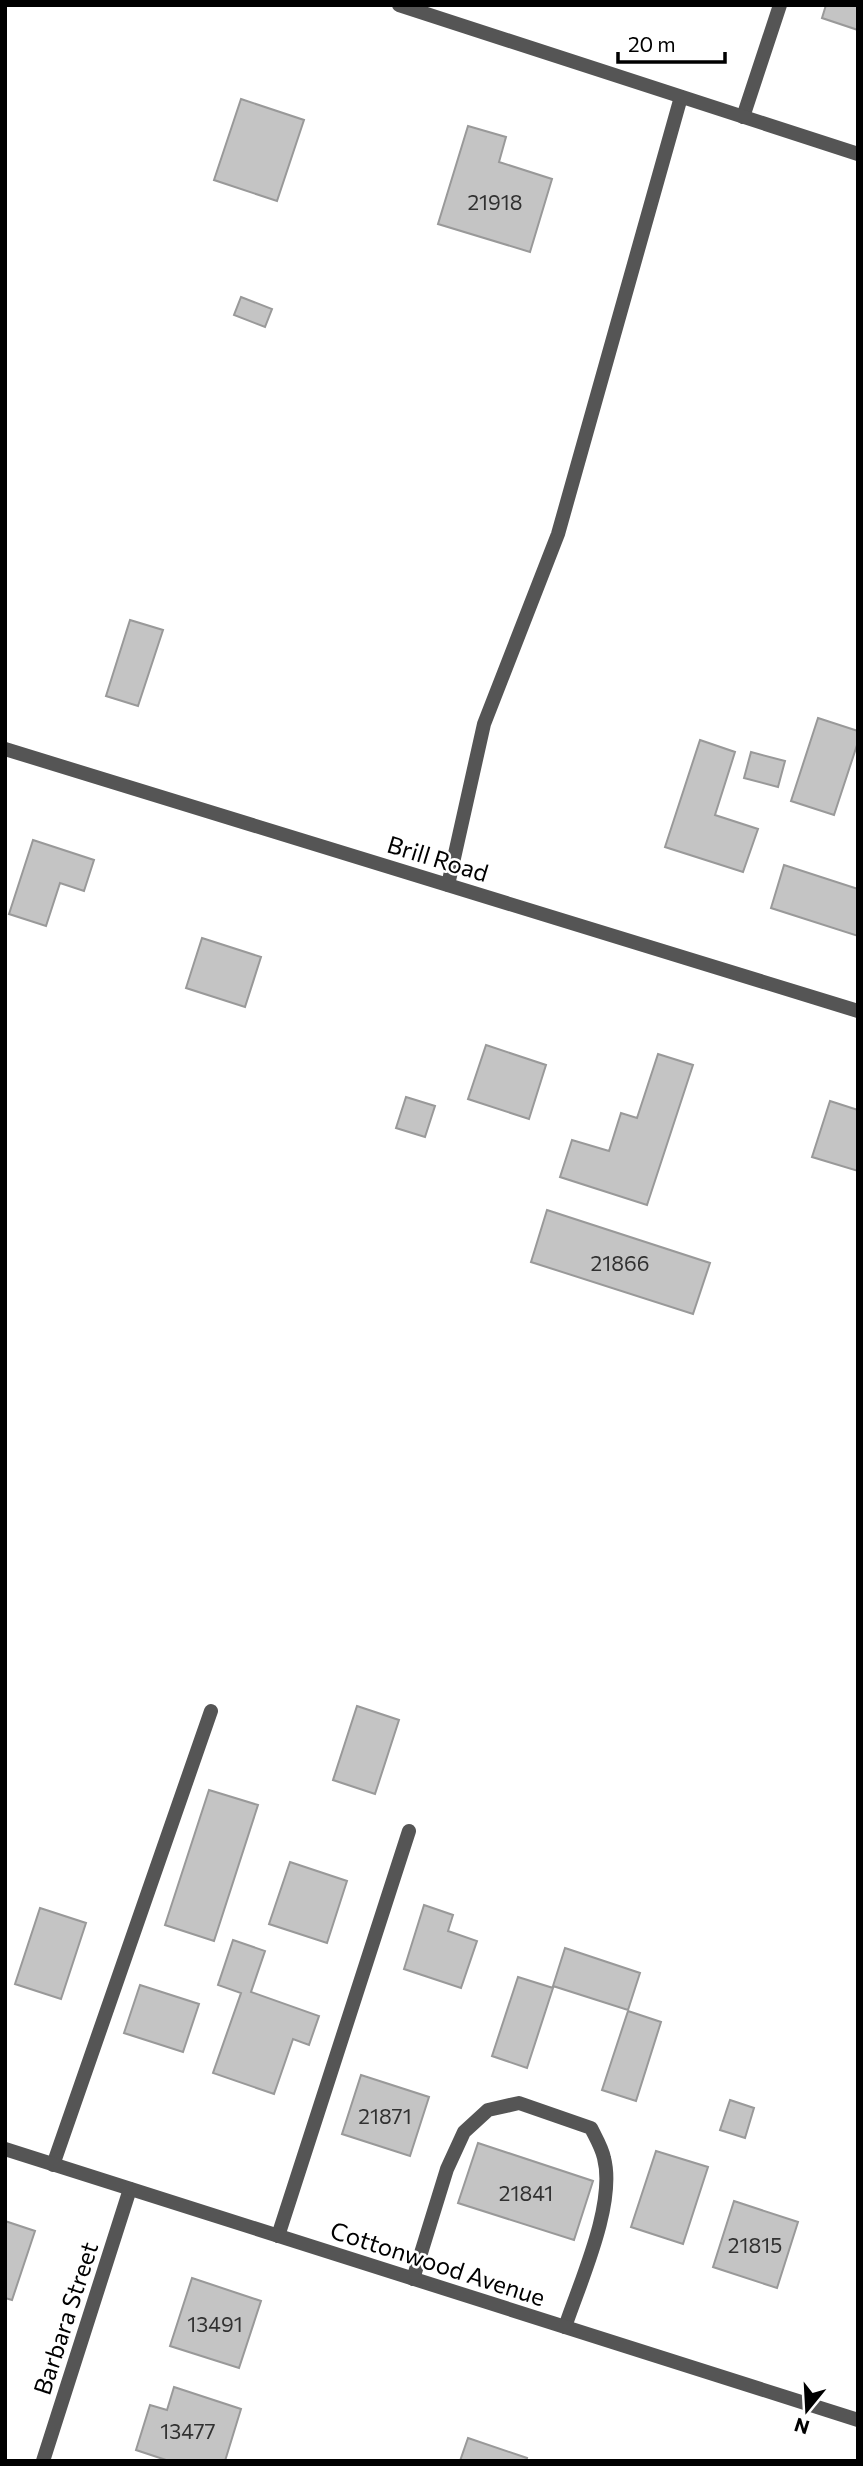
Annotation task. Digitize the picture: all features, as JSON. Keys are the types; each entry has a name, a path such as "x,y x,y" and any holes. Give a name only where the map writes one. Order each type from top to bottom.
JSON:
{"street":[{"path":"399,5 858,154"},
{"path":"743,117 780,5"},
{"path":"448,885 485,724 558,534 681,97"},
{"name":"Brill Road","path":"5,749 858,1011"},
{"path":"53,2165 211,1711"},
{"path":"278,2236 409,1831"},
{"path":"413,2279 447,2169 464,2132 488,2110 519,2103 591,2128 604,2158 608,2188 601,2220 565,2327"},
{"name":"Cottonwood Avenue","path":"5,2149 858,2420"},
{"name":"Barbara Street","path":"43,2461 130,2189"}],"building":[{"path":"826,5 858,5 858,30 822,18"},
{"path":"241,99 304,120 277,201 214,180"},
{"path":"468,126 506,137 499,162 552,179 530,252 438,224"},
{"path":"241,297 272,309 265,327 234,315"},
{"path":"130,620 163,630 138,706 106,696"},
{"path":"818,718 858,731 858,742 834,815 791,801"},
{"path":"700,740 735,752 715,815 758,829 743,872 665,847"},
{"path":"751,752 785,761 778,787 744,778"},
{"path":"33,840 94,860 84,891 60,883 46,926 9,914"},
{"path":"784,865 858,889 858,936 771,908"},
{"path":"202,938 261,957 245,1007 186,988"},
{"path":"486,1045 546,1065 529,1119 468,1099"},
{"path":"658,1054 693,1065 647,1205 560,1177 572,1140 609,1151 621,1113 637,1118"},
{"path":"406,1097 435,1106 425,1137 396,1128"},
{"path":"830,1101 858,1110 858,1171 812,1157"},
{"path":"547,1210 710,1263 693,1314 531,1262"},
{"path":"357,1706 399,1720 375,1794 333,1780"},
{"path":"209,1790 258,1805 214,1941 165,1925"},
{"path":"290,1862 347,1881 327,1943 269,1924"},
{"path":"424,1905 453,1915 448,1931 477,1941 461,1988 404,1969"},
{"path":"40,1908 86,1923 61,1999 15,1984"},
{"path":"233,1940 265,1951 251,1992 319,2016 309,2045 293,2039 274,2094 213,2073 241,1993 218,1985"},
{"path":"565,1948 640,1973 628,2010 553,1986"},
{"path":"518,1977 553,1988 527,2068 492,2056"},
{"path":"140,1985 199,2004 183,2052 124,2033"},
{"path":"628,2011 661,2022 636,2101 602,2090"},
{"path":"361,2075 429,2097 410,2156 342,2134"},
{"path":"730,2100 754,2108 745,2138 720,2130"},
{"path":"478,2143 593,2181 574,2240 458,2203"},
{"path":"656,2151 708,2167 683,2244 631,2227"},
{"path":"734,2201 798,2222 777,2288 713,2267"},
{"path":"5,2221 35,2231 12,2300 5,2298"},
{"path":"192,2278 261,2301 239,2368 170,2346"},
{"path":"174,2387 241,2409 225,2461 169,2461 136,2450 150,2405 167,2410"},
{"path":"468,2438 527,2458 526,2461 460,2461"}]}
